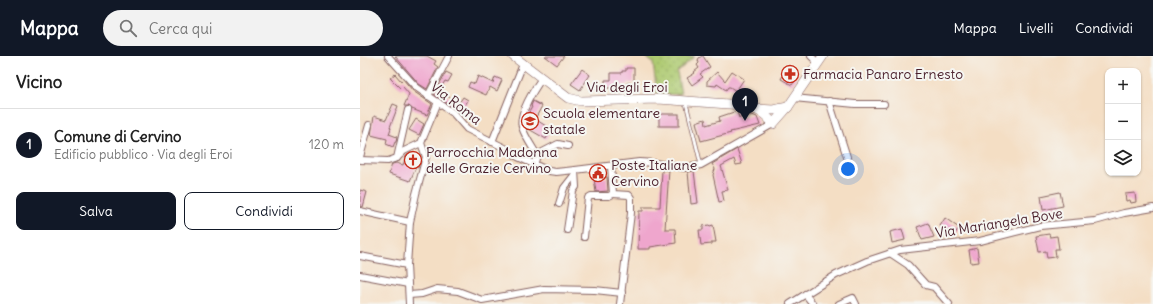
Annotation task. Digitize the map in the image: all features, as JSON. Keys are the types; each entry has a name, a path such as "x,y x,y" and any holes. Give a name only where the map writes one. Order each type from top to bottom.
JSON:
{"street":[{"name":"Via Roma","path":"388,56 416,87 453,113 467,129 534,166 549,171 575,172 639,162 685,168 701,165"},
{"path":"428,96 449,56"},
{"name":"Via degli Eroi","path":"513,56 568,98 581,101 658,99 743,105 764,114 773,124"},
{"path":"701,165 773,124 788,107 821,60 811,56"},
{"path":"492,142 524,64"},
{"path":"534,166 537,155 524,133 521,120 527,103 542,78"},
{"path":"794,98 855,104 884,104"},
{"path":"829,101 847,157"},
{"path":"369,125 360,158 388,161 421,143 438,102"},
{"name":"Via degli Eroi","path":"755,109 773,110 788,107"},
{"path":"396,158 408,110"},
{"path":"409,304 407,265 410,222 426,156 421,143"},
{"path":"537,155 558,144 568,146"},
{"path":"611,166 613,194"},
{"path":"559,204 564,188 575,172"},
{"path":"567,230 573,191 576,187 575,172"},
{"path":"584,237 588,198 591,196 609,196 613,194 629,195 631,198 631,213 620,304"},
{"name":"Via Mariangela Bove","path":"790,304 836,274 867,261 900,250 980,241 1040,226 1095,221 1124,213 1153,208"},
{"path":"360,212 410,222"},
{"path":"890,253 908,265 926,285 934,287 949,304"},
{"path":"360,256 407,265"},
{"path":"360,275 408,284"},
{"path":"409,295 422,294 437,289 458,291 482,300 544,289 595,290 622,293"},
{"path":"805,294 813,304"},
{"path":"839,304 853,298 856,304"}],"lane":[{"path":"685,101 701,165"}],"green space":[{"path":"645,56 695,56 677,72 681,94 657,95 653,63"}],"building":[{"path":"395,56 427,56 436,61 434,64 438,67 427,89 419,84"},
{"path":"545,56 564,56 557,65"},
{"path":"702,56 710,67 700,74 703,77 692,85 687,78 695,73 694,72 699,68 697,65 699,63 698,60"},
{"name":"Farmacia Panaro Ernesto","path":"788,66 798,72 795,77 797,78 792,85 781,79"},
{"path":"626,68 634,68 634,83 622,85 622,88 605,88 605,80 611,80 611,73 622,73 622,71 626,71"},
{"path":"582,69 590,75 580,90 571,84"},
{"path":"732,71 744,79 736,91 730,87 726,90 717,84 716,86 707,85 707,81 717,72 725,81"},
{"path":"446,72 452,75 448,82 445,81 439,91 459,103 463,97 468,100 460,115 456,109 434,94"},
{"path":"395,74 401,81 403,79 413,91 432,104 427,115 412,109 409,106 404,106 409,94 403,87 401,89 390,78"},
{"path":"478,76 493,83 495,77 502,80 497,91 490,87 486,95 468,87 470,82 475,84"},
{"name":"Scuola elementare statale","path":"533,101 542,106 535,119 549,128 547,131 550,132 546,139 527,128 527,116 532,107"},
{"path":"393,104 398,106 389,134 397,137 393,147 386,144 387,139 371,135 374,116 386,120"},
{"path":"737,111 739,118 752,115 757,117 760,125 701,141 696,122 705,119 706,125 720,121 719,117"},
{"path":"659,114 679,114 679,126 659,126"},
{"path":"416,119 424,124 419,135 409,130"},
{"path":"737,149 742,164 736,165 734,159 721,166 728,190 722,191 724,201 719,202 713,175 715,169 712,164"},
{"path":"410,153 421,157 418,168 416,167 410,181 389,174 392,164 396,163 403,165 406,156"},
{"path":"662,170 669,170 665,229 675,229 676,243 650,247 650,249 638,249 639,211 643,211 643,207 660,207"},
{"path":"602,171 603,178 607,177 608,191 596,192 593,172"},
{"path":"694,171 698,203 691,204 688,172"},
{"path":"360,190 367,192 363,207 360,207"},
{"path":"1060,192 1063,206 1043,210 1041,196"},
{"path":"1135,193 1136,202 1131,203 1130,200 1126,201 1125,194"},
{"path":"945,218 959,228 954,235 940,226"},
{"path":"928,223 934,237 922,240 917,227"},
{"path":"713,225 716,242 701,245 699,230 703,230 703,226"},
{"path":"902,229 905,240 892,243 890,232"},
{"path":"1049,234 1050,237 1057,236 1059,249 1055,249 1056,257 1047,258 1046,251 1039,252 1036,236"},
{"path":"977,248 979,262 971,263 969,250"}],"place":[{"name":"Farmacia Panaro Ernesto","path":"790,74"},
{"name":"Scuola elementare statale","path":"530,121"},
{"name":"Comune di Cervino","path":"745,121"},
{"name":"Parrocchia Madonna delle Grazie Cervino","path":"413,160"},
{"name":"Poste Italiane Cervino","path":"598,173"}]}
